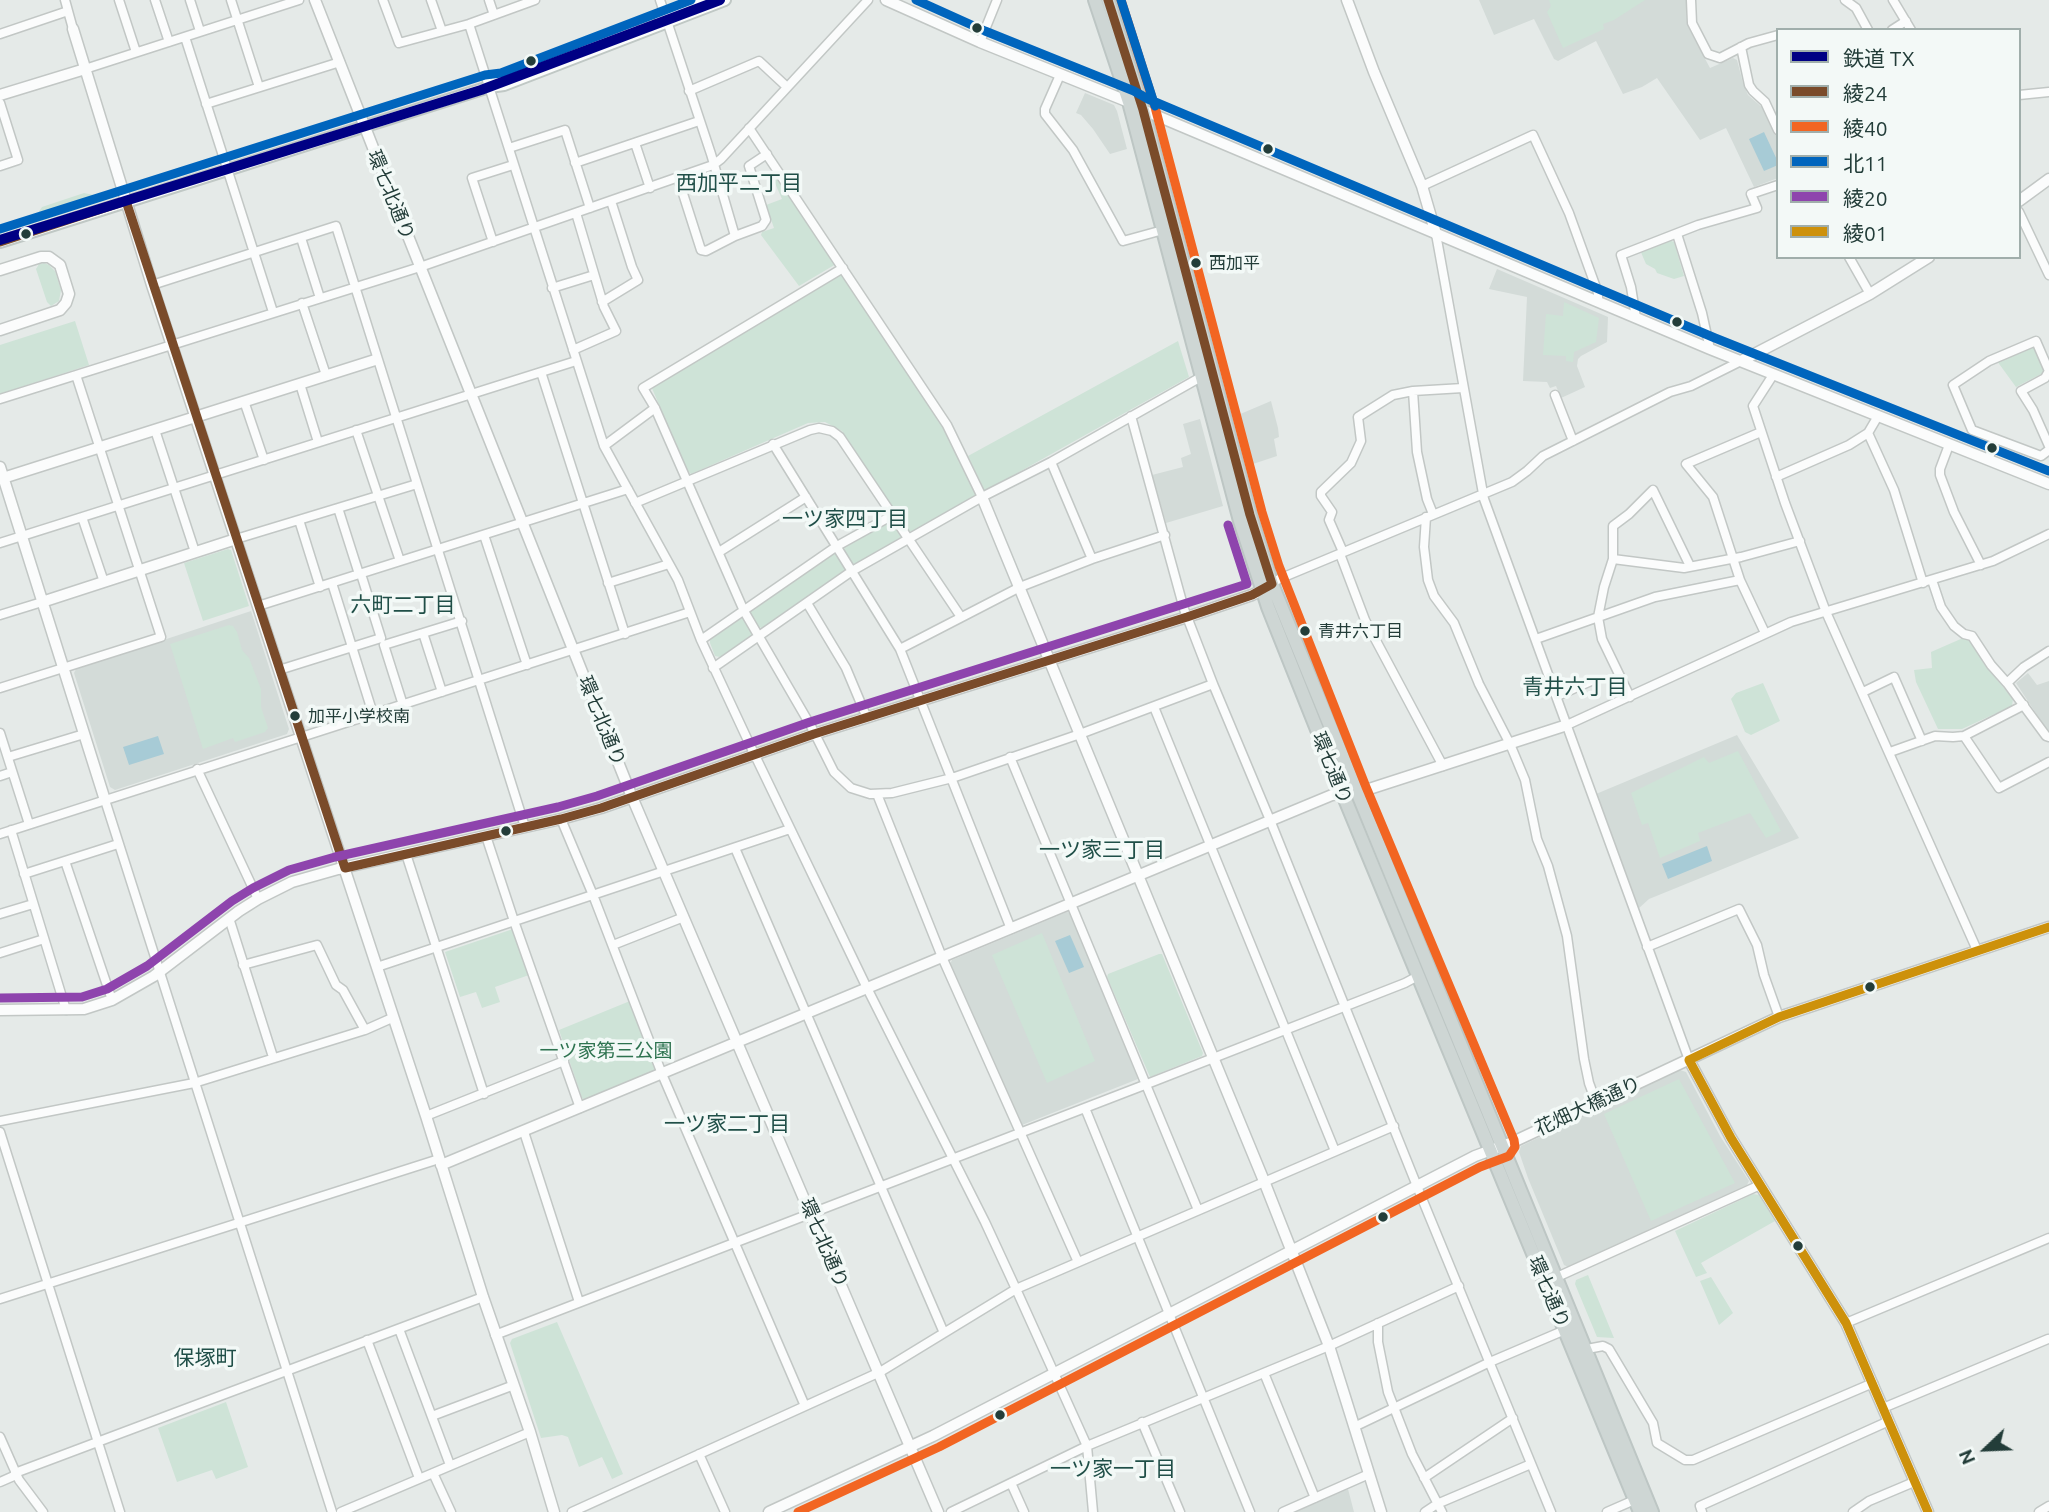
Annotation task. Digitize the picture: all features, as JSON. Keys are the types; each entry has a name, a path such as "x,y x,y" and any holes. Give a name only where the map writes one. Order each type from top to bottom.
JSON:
{"main road":[{"path":"667,19 702,0"},
{"path":"0,242 489,87 501,78 725,0"},
{"name":"環七通り","path":"1094,0 1129,102 1240,521 1497,1147 1565,1330 1640,1502 1652,1512"},
{"name":"環七通り","path":"1108,0 1143,110 1267,588"},
{"name":"環七通り","path":"1349,792 1418,976 1557,1277 1587,1349 1640,1502"}],"street":[{"path":"65,0 152,285 345,868 495,1335 530,1432 554,1512"},
{"path":"119,0 136,52"},
{"path":"155,0 169,42"},
{"path":"190,0 200,32"},
{"path":"231,0 259,87"},
{"path":"0,95 299,0"},
{"name":"環七北通り","path":"316,0 632,797 938,1512"},
{"path":"383,0 399,43 469,24 535,0"},
{"path":"431,0 442,31"},
{"path":"489,0 494,15"},
{"path":"660,0 735,236"},
{"path":"0,399 420,267 713,165 868,0"},
{"path":"886,0 1710,349 2049,484"},
{"path":"981,42 997,0"},
{"path":"1347,0 1422,186 1436,234 1482,494 1689,1060 1718,1115 1846,1323 1928,1512"},
{"path":"1691,0 1692,23 1709,54 1720,58 1741,47 1776,36"},
{"path":"1845,0 1857,8 1867,28"},
{"path":"1893,0 1910,28"},
{"path":"0,34 68,11"},
{"path":"1895,28 1906,21"},
{"path":"469,24 604,446 678,580 713,668 1055,1373 1087,1446 1093,1512"},
{"path":"185,37 273,312"},
{"path":"1741,47 1749,85 1765,102 1776,126"},
{"path":"689,91 759,61 787,87"},
{"path":"206,104 340,62"},
{"path":"1060,75 1045,114 1073,150 1123,241 1163,230"},
{"path":"2021,95 2049,92"},
{"path":"0,103 18,160 0,166"},
{"path":"575,163 699,121"},
{"path":"749,128 947,425 982,497 1264,1181 1329,1346 1381,1512"},
{"path":"509,148 565,130 590,208"},
{"path":"1422,186 1533,135 1569,213 1598,293 1598,302"},
{"path":"635,143 650,188"},
{"path":"678,178 701,250 706,251 762,226 765,220 749,166 768,154"},
{"path":"493,242 472,178 513,165"},
{"path":"2021,200 2049,179"},
{"path":"1636,318 1631,287 1621,255 1699,225 1757,208 1751,194 1776,186"},
{"path":"602,302 638,280 611,201"},
{"path":"573,350 616,331 602,302 576,213"},
{"path":"2021,216 2049,275"},
{"path":"152,285 336,226 526,827"},
{"path":"1677,234 1702,313 1710,349"},
{"path":"301,237 320,298"},
{"path":"0,270 40,257 49,257 60,265 69,294 60,310 0,330"},
{"path":"1850,259 1870,294"},
{"path":"0,1010 84,1009 112,1000 141,985 229,918 258,899 292,882 561,819 814,734 1187,617 1267,588 1282,578 1512,482 1543,456 1670,392 1691,386 1741,361 1870,294 1926,259"},
{"path":"843,268 643,388 655,408 744,611 834,772 851,788 870,794 892,793 952,778 1213,684"},
{"path":"552,288 594,275"},
{"path":"302,303 326,375"},
{"path":"2036,341 2049,371 2045,378 2021,391 2033,410 2049,448 2041,456 1996,439 1972,430 1953,385 1989,361 2036,341"},
{"path":"3,478 376,359"},
{"path":"0,543 576,361"},
{"path":"541,372 625,634"},
{"path":"1773,374 1753,406 1776,477 1826,612 1977,950"},
{"path":"0,687 161,637 76,375"},
{"path":"713,668 852,571 1201,377"},
{"path":"2045,378 2049,387"},
{"path":"300,384 318,442"},
{"path":"1443,766 1365,621 1329,520 1332,512 1321,492 1351,463 1361,442 1357,417 1393,395 1463,388"},
{"path":"1413,391 1417,452 1430,516 1424,547 1428,580 1434,596 1454,623 1479,684 1525,780 1535,831 1548,866 1567,936 1584,1059 1596,1102"},
{"path":"1555,395 1573,441"},
{"path":"244,401 264,460"},
{"path":"604,446 655,408"},
{"path":"1131,416 1187,617 1551,1512"},
{"path":"1776,477 1835,452 1868,433 1878,416"},
{"path":"635,503 810,430 819,428 832,431 839,437 961,617"},
{"path":"155,430 195,552"},
{"path":"356,430 400,562"},
{"path":"1761,432 1686,464 1713,497 1740,580 1765,633"},
{"path":"1868,433 1894,490 1923,583"},
{"path":"1988,460 1996,439"},
{"path":"773,444 900,649 1011,929"},
{"path":"1949,445 1940,469 1941,475 1954,512 1981,565"},
{"path":"1051,462 1092,559"},
{"path":"0,467 332,1512"},
{"path":"0,615 417,484"},
{"path":"258,606 628,489"},
{"path":"1630,696 1602,639 1598,617 1613,559 1613,526 1653,490 1690,566"},
{"path":"719,552 806,497"},
{"path":"338,508 403,705"},
{"path":"701,640 837,546 893,515"},
{"path":"82,517 104,582"},
{"path":"299,520 320,587"},
{"path":"0,1299 440,1162 524,1132 1270,820 1349,792 1443,766 1567,725 1791,622 1981,565 2049,534"},
{"path":"484,535 527,665"},
{"path":"900,649 1020,587 1165,535"},
{"path":"1613,559 1684,568 1800,541"},
{"path":"608,583 669,564"},
{"path":"1536,639 1655,597 1740,580"},
{"path":"1932,580 1941,607 1954,626 1964,634 1972,636 1991,666 2049,737"},
{"path":"332,583 373,714"},
{"path":"807,603 846,668 867,718"},
{"path":"0,834 104,798 690,612"},
{"path":"279,670 352,647 423,633 461,621"},
{"path":"423,633 442,692"},
{"path":"2007,683 2024,667 2049,651"},
{"path":"1863,692 1894,677 1922,741"},
{"path":"1556,696 1591,681"},
{"path":"1889,752 1935,736 1964,736 2024,705"},
{"path":"1154,707 1335,1151"},
{"path":"0,733 29,824"},
{"path":"8,758 84,734"},
{"path":"1964,736 2000,788 2049,762"},
{"path":"1010,757 1198,1210"},
{"path":"197,769 258,899"},
{"path":"0,776 12,772"},
{"path":"877,794 942,957 1078,1262"},
{"path":"561,819 662,1074 805,1406"},
{"path":"377,967 790,829"},
{"path":"11,830 66,1010"},
{"path":"486,836 580,1108"},
{"path":"24,874 118,844"},
{"path":"735,848 944,1333"},
{"path":"406,854 484,1094"},
{"path":"65,861 112,1000"},
{"path":"0,914 33,904"},
{"path":"1647,947 1739,909 1756,945 1779,1017"},
{"path":"612,945 684,917"},
{"path":"229,918 273,1057"},
{"name":"花畑大橋通り","path":"769,1512 912,1446 1497,1147 1779,1017 2049,927"},
{"path":"0,953 44,939"},
{"path":"243,965 317,945 336,985 343,990 365,1030"},
{"path":"495,1335 1405,984 1418,976"},
{"path":"0,1121 194,1083 365,1030 393,1018"},
{"path":"426,1116 564,1061"},
{"path":"1085,1108 1250,1512"},
{"path":"572,1512 880,1373 1016,1289 1394,1126"},
{"path":"0,1132 120,1512"},
{"path":"524,1132 579,1302"},
{"path":"1557,1277 1760,1185"},
{"path":"1846,1323 2049,1238"},
{"path":"951,1512 1087,1446 1329,1346 1459,1286"},
{"path":"0,1482 97,1442 483,1297"},
{"path":"1378,1323 1388,1392 1412,1454 1440,1508"},
{"path":"398,1329 450,1465"},
{"path":"1354,1427 1490,1362 1565,1330"},
{"path":"1883,1408 2048,1339"},
{"path":"368,1340 419,1478"},
{"path":"1587,1349 1603,1346 1609,1349 1653,1423 1657,1443 1685,1460 1693,1460 1873,1383"},
{"path":"1264,1373 1315,1498"},
{"path":"432,1416 514,1385"},
{"path":"1424,1478 1513,1418"},
{"path":"1703,1512 1700,1506 1889,1421"},
{"path":"1142,1422 1180,1512"},
{"path":"341,1512 530,1432"},
{"path":"0,1437 15,1474 43,1512"},
{"path":"699,1454 725,1512"},
{"path":"1425,1512 1440,1508 1531,1464"},
{"path":"433,1473 451,1512"},
{"path":"1283,1512 1369,1474"},
{"path":"1853,1512 1869,1501 1914,1482"},
{"path":"1011,1483 1024,1512"},
{"path":"1607,1512 1640,1502"},
{"path":"2039,1512 2049,1506"}],"shaded area":[{"path":"1479,0 1686,0 1687,25 1710,68 1733,58 1737,60 1748,95 1764,109 1776,135 1776,179 1754,187 1726,128 1700,140 1657,78 1623,94 1596,41 1558,61 1554,59 1534,19 1494,35"},
{"path":"1085,93 1114,105 1127,149 1110,154 1093,129 1076,113"},
{"path":"1497,269 1608,317 1607,342 1578,359 1577,366 1585,387 1561,398 1556,386 1550,388 1547,382 1523,381 1527,297 1489,289"},
{"path":"1271,401 1279,437 1274,439 1277,456 1250,465 1238,415"},
{"path":"1200,419 1223,506 1166,523 1152,475 1183,467 1181,458 1191,454 1183,424"},
{"path":"251,611 289,729 287,734 115,790 110,787 74,673 76,669"},
{"path":"2028,673 2037,685 2049,681 2049,733 2016,683"},
{"path":"1737,735 1799,838 1649,899 1638,909 1596,794"},
{"path":"1067,912 1071,913 1138,1079 1022,1125 950,964 952,960"},
{"path":"1680,1070 1686,1072 1720,1136 1749,1181 1747,1185 1568,1267 1564,1265 1528,1178 1519,1152 1521,1146"},
{"path":"1348,1489 1354,1512 1294,1512"}],"green space":[{"path":"1549,0 1645,0 1603,24 1604,29 1563,48 1547,12 1551,6"},
{"path":"779,175 836,264 799,286 761,235 762,232 774,228 766,205 782,199 774,181"},
{"path":"84,193 94,195 97,200 52,214 36,216 42,207"},
{"path":"1669,240 1674,242 1684,276 1674,279 1657,273 1646,264 1640,250"},
{"path":"44,263 55,271 61,290 59,301 51,306 47,302 36,269 39,264"},
{"path":"843,272 945,425 977,493 977,497 915,532 908,531 842,431 825,422 808,423 691,474 651,386"},
{"path":"1564,302 1599,318 1596,342 1574,352 1573,362 1566,361 1566,356 1543,355 1546,314 1563,316"},
{"path":"75,321 89,365 0,394 0,345"},
{"path":"1178,341 1189,377 984,490 968,456"},
{"path":"2033,347 2044,368 2043,373 2016,387 1997,361"},
{"path":"890,521 895,522 903,534 901,540 856,564 851,563 844,550 845,546"},
{"path":"231,550 249,606 203,621 184,563"},
{"path":"832,553 838,554 846,567 844,572 762,628 758,627 750,614 751,608"},
{"path":"740,617 745,618 753,630 753,635 720,657 715,656 710,639"},
{"path":"229,625 237,632 242,650 249,658 261,689 261,707 268,728 265,732 235,742 233,738 203,749 170,644"},
{"path":"1963,638 1970,638 1984,664 2013,699 2012,706 1962,729 1938,729 1916,682 1914,670 1932,668 1931,652"},
{"path":"1763,683 1780,721 1751,735 1745,732 1731,699 1736,693"},
{"path":"1738,751 1781,831 1766,838 1750,813 1698,833 1700,841 1660,858 1648,823 1642,825 1631,793 1704,757 1709,763"},
{"path":"513,929 529,975 495,987 500,1002 482,1008 476,992 460,997 445,952"},
{"path":"1042,933 1095,1061 1047,1083 992,955"},
{"path":"1162,954 1203,1053 1202,1056 1150,1077 1107,977 1108,974"},
{"name":"一ツ家第三公園","path":"630,1001 655,1068 653,1072 585,1100 582,1098 559,1030"},
{"path":"1679,1079 1735,1183 1651,1221 1604,1114"},
{"path":"1753,1194 1759,1195 1775,1221 1701,1263 1707,1273 1696,1277 1675,1231"},
{"path":"1588,1275 1614,1338 1597,1337 1575,1284 1576,1280"},
{"path":"1711,1277 1733,1313 1719,1325 1700,1281"},
{"path":"557,1322 623,1474 612,1479 602,1457 579,1467 568,1437 562,1435 541,1438 510,1343 512,1339"},
{"path":"226,1402 248,1467 216,1479 212,1470 177,1482 158,1428"}],"water":[{"path":"1764,132 1776,158 1776,166 1764,171 1749,139"},
{"path":"158,736 164,754 129,765 123,747"},
{"path":"1707,846 1712,861 1668,879 1662,864"},
{"path":"1070,935 1084,967 1069,973 1055,941"}],"rail line":[{"name":"TX","path":"0,240 481,90 720,0"}],"transit line":[{"name":"北11","path":"0,229 485,75 501,73 691,0"},
{"name":"北11","path":"916,0 1715,338 2049,471"},
{"name":"綾24","path":"345,868 601,808 814,734 1187,617 1252,595 1272,584 1250,515 1143,110 1108,0"},
{"name":"綾40","path":"798,1512 939,1447 1480,1167 1509,1156 1515,1147 1366,787 1279,566 1262,512 1155,107 1121,0"},
{"name":"北11","path":"1121,0 1155,106"},
{"name":"綾24","path":"126,201 345,868"},
{"name":"綾24","path":"0,242 126,201"},
{"name":"綾20","path":"0,998 82,997 107,989 147,966 232,901 289,870 597,796 810,722 1247,584 1228,525"},
{"name":"綾01","path":"1689,1060 1779,1017 2049,927"},
{"name":"綾01","path":"1689,1060 1731,1138 1846,1323 1928,1512"}],"place":[{"name":"西加平","path":"1196,263"},
{"name":"青井六丁目","path":"1305,631"},
{"name":"加平小学校南","path":"295,716"}],"district":[{"name":"西加平二丁目","path":"739,183"},
{"name":"一ツ家四丁目","path":"845,519"},
{"name":"六町二丁目","path":"403,605"},
{"name":"青井六丁目","path":"1575,687"},
{"name":"一ツ家三丁目","path":"1102,850"},
{"name":"一ツ家二丁目","path":"727,1124"},
{"name":"保塚町","path":"205,1358"},
{"name":"一ツ家一丁目","path":"1113,1469"}]}
